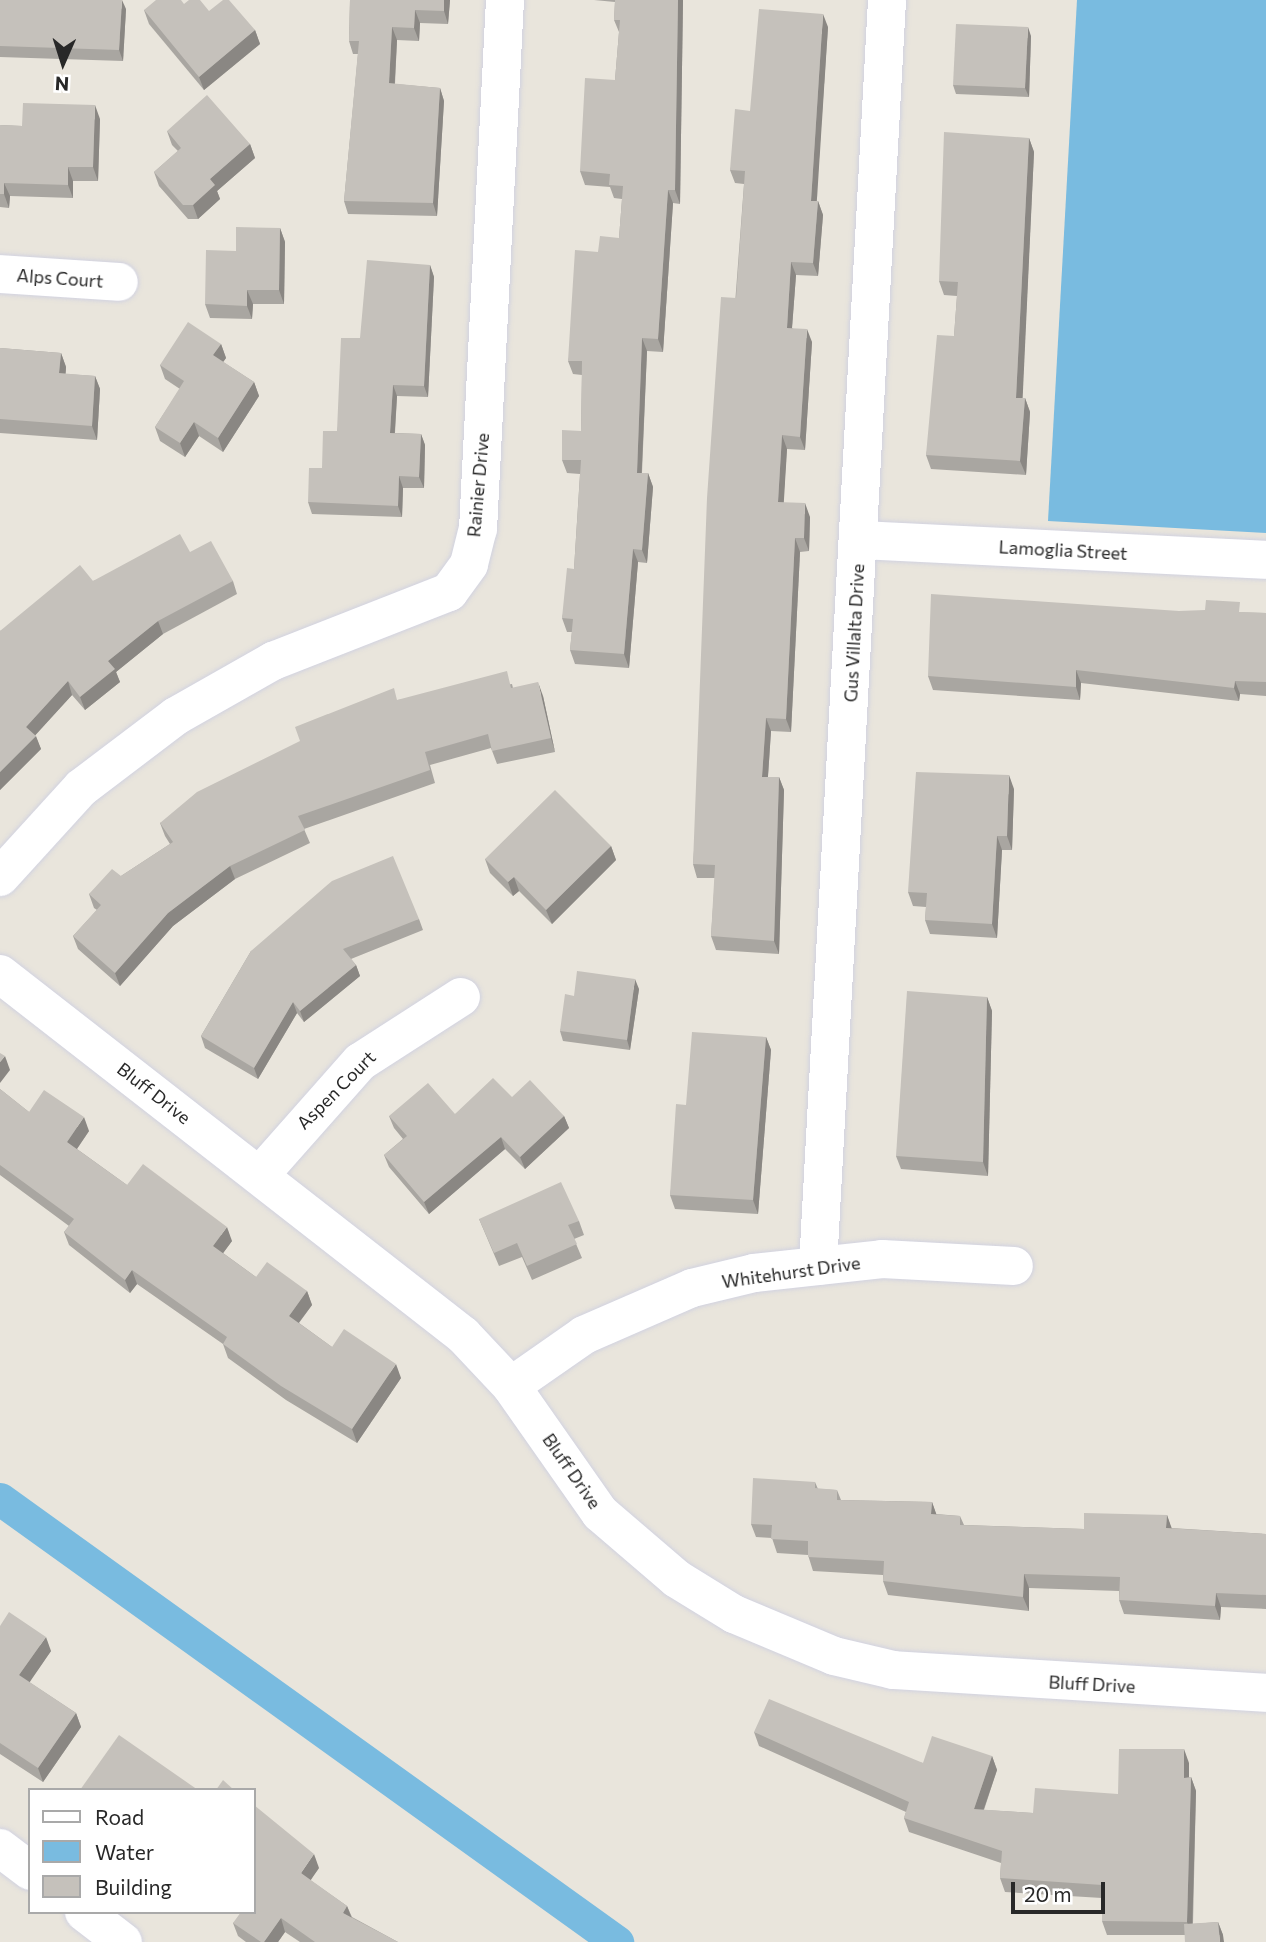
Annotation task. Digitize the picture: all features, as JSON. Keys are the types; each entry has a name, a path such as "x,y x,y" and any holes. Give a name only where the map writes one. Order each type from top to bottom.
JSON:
{"street":[{"name":"Rainier Drive","path":"0,877 82,788 176,716 273,661 449,592 469,564 478,529 505,0"},
{"name":"Gus Villalta Drive","path":"818,1266 887,0"},
{"name":"Alps Court","path":"0,275 119,282"},
{"name":"Lamoglia Street","path":"859,540 1266,561"},
{"name":"Bluff Drive","path":"0,974 463,1335 511,1386 600,1513 625,1538 677,1579 782,1635 893,1670 1266,1693"},
{"name":"Aspen Court","path":"260,1175 360,1062 461,997"},
{"name":"Whitehurst Drive","path":"511,1386 637,1307 754,1273 882,1259 1014,1266"},
{"path":"0,1848 28,1869"},
{"path":"87,1914 123,1942"}],"water":[{"path":"1077,0 1266,0 1266,533 1048,521"}],"building":[{"path":"0,0 122,0 119,50 0,46"},
{"path":"156,0 181,0 184,4 189,0 200,0 209,11 223,0 229,0 255,30 199,77 144,10"},
{"path":"350,0 444,0 444,11 415,10 414,28 392,27 389,83 440,88 433,203 344,201 359,41 349,41"},
{"path":"615,0 678,0 675,190 668,190 658,339 642,338 637,473 648,473 642,550 633,549 624,654 570,650 573,619 562,618 567,568 574,569 581,460 562,460 562,430 581,431 582,361 568,361 575,250 598,252 600,236 619,238 623,186 609,185 610,174 580,171 585,78 615,80 620,20 614,20"},
{"path":"759,9 823,14 811,201 818,201 813,263 791,262 787,328 807,329 800,437 782,435 778,502 805,503 804,538 795,538 786,719 766,718 762,777 779,777 774,941 711,936 715,865 693,864 707,498 721,297 736,298 745,171 730,170 735,109 750,111"},
{"path":"956,24 1028,27 1025,88 953,85"},
{"path":"207,95 250,144 210,179 215,185 193,205 183,205 154,172 181,148 167,131"},
{"path":"23,103 95,105 93,167 68,167 68,185 4,183 4,194 0,194 0,125 22,126"},
{"path":"944,132 1029,138 1016,398 1025,398 1020,461 926,455 937,335 954,336 958,282 939,281"},
{"path":"236,227 280,228 279,290 247,290 247,306 205,304 206,250 236,251"},
{"path":"367,260 430,265 424,386 393,385 390,433 421,434 419,477 399,476 398,506 308,502 309,468 322,468 323,431 337,431 341,338 360,338"},
{"path":"188,322 221,344 213,355 254,382 218,438 194,422 180,443 155,427 184,381 160,365"},
{"path":"0,348 61,353 59,373 95,376 92,426 0,419"},
{"path":"180,534 190,552 211,541 233,581 158,621 108,661 115,669 80,697 68,681 26,727 36,736 0,772 0,631 80,565 93,581"},
{"path":"931,594 1179,611 1205,610 1206,600 1240,602 1239,612 1266,613 1266,682 1235,681 1234,688 1076,670 1076,687 928,676"},
{"path":"507,671 511,688 538,682 551,738 492,751 488,734 425,752 430,770 298,816 305,830 230,866 168,913 115,973 73,936 101,905 89,894 112,869 121,876 173,842 160,823 197,792 300,741 295,727 394,688 397,700"},
{"path":"916,772 1009,775 1007,836 997,836 992,924 925,920 927,893 908,892"},
{"path":"555,790 611,846 546,910 514,877 508,882 485,859"},
{"path":"393,856 419,919 343,949 356,965 300,1011 293,1002 254,1068 201,1036 251,951 332,881"},
{"path":"577,971 635,979 627,1040 560,1031 565,994 574,996"},
{"path":"907,991 987,997 983,1162 896,1156"},
{"path":"692,1032 766,1037 753,1200 670,1195 676,1104 686,1105"},
{"path":"493,1078 512,1097 530,1080 564,1116 520,1157 501,1137 424,1202 384,1155 407,1136 389,1116 428,1083 455,1114"},
{"path":"0,1089 29,1112 44,1090 84,1117 67,1142 127,1185 143,1164 227,1227 213,1246 256,1277 267,1262 307,1291 289,1316 332,1347 344,1329 396,1364 352,1429 281,1386 223,1344 227,1337 132,1270 125,1280 64,1232 74,1219 0,1165"},
{"path":"561,1182 579,1221 568,1225 577,1244 527,1266 517,1243 494,1253 479,1219"},
{"path":"753,1478 815,1482 815,1488 837,1490 837,1500 932,1502 931,1514 960,1516 960,1525 1084,1529 1084,1513 1167,1515 1166,1528 1266,1534 1266,1595 1216,1593 1215,1606 1119,1600 1120,1577 1024,1574 1023,1597 883,1581 884,1561 808,1557 808,1541 771,1539 772,1525 751,1524"},
{"path":"9,1612 46,1637 19,1675 76,1713 38,1768 0,1743 0,1626"},
{"path":"769,1699 923,1763 932,1736 992,1756 974,1809 1033,1813 1035,1788 1118,1794 1119,1749 1184,1749 1184,1778 1191,1777 1187,1922 1102,1921 1102,1885 1000,1878 1002,1851 904,1818 909,1802 754,1732"},
{"path":"119,1735 195,1788 81,1788"},
{"path":"223,1780 232,1788 217,1788"},
{"path":"256,1807 314,1854 301,1873 347,1906 343,1913 398,1942 315,1942 281,1918 264,1942 261,1942 233,1923 240,1914 256,1914"},
{"path":"1218,1922 1220,1942 1185,1942 1184,1924"}],"waterway":[{"path":"0,1499 617,1942"}]}
